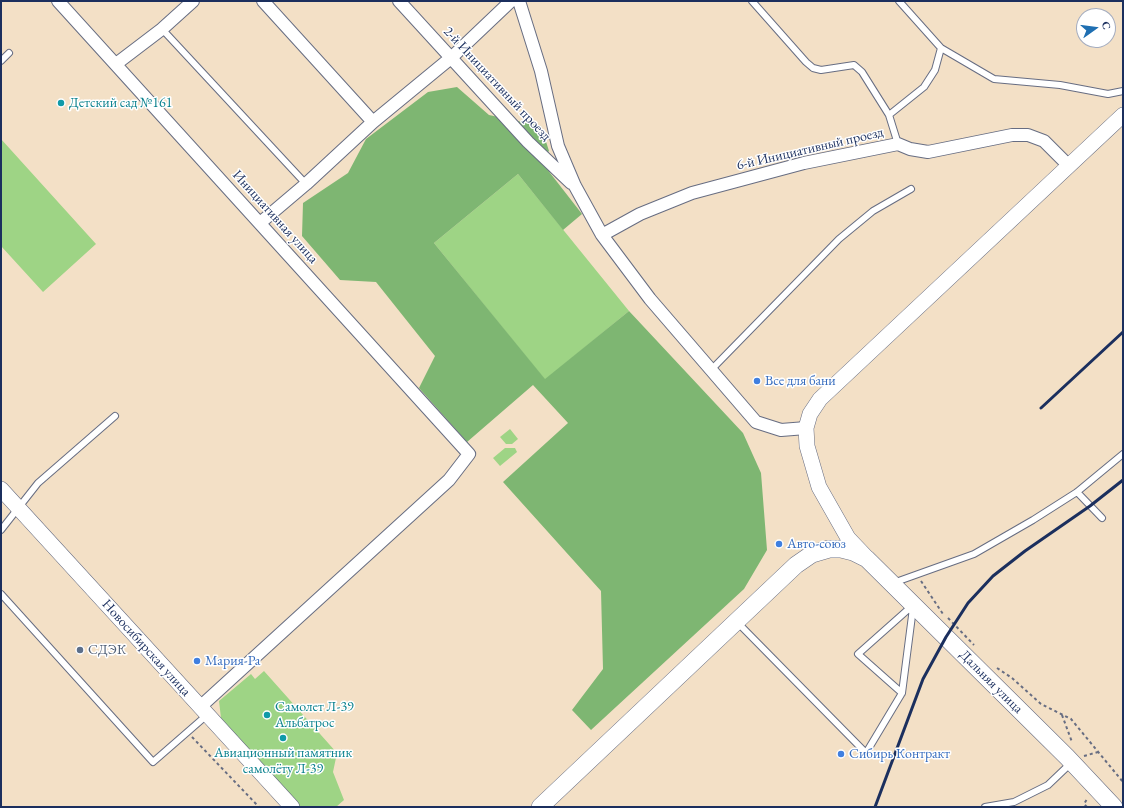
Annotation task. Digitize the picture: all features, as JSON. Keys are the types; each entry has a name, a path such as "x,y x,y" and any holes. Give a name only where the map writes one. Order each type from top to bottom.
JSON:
{"main road":[{"name":"Дальняя улица","path":"540,807 796,565 812,554 829,549 841,549 853,552 867,559 914,605 1076,754 1114,807"}],"street":[{"name":"Инициативная улица","path":"58,1 469,454 449,480 204,711"},
{"path":"116,64 162,29 193,1"},
{"path":"263,1 373,122"},
{"name":"2-й Инициативный проезд","path":"399,1 452,57 528,142 575,186"},
{"path":"260,223 306,184 373,122 452,57 512,1"},
{"path":"519,1 541,71 558,146 575,186 602,235 650,299 756,422 781,430 806,428"},
{"path":"867,559 848,538 819,487 807,446 806,428 810,414 820,399 1123,115"},
{"name":"6-й Инициативный проезд","path":"602,235 640,214 692,193 804,163 898,144 910,149 928,152 1012,135 1028,135 1044,141 1069,166"},
{"name":"Новосибирская улица","path":"1,489 292,807"}],"lane":[{"path":"752,1 813,68 826,69 854,65 862,72 889,115 898,144"},
{"path":"899,1 941,48 994,79 1060,85 1108,94 1123,91"},
{"path":"162,29 306,184"},
{"path":"889,115 924,87 935,70 941,48"},
{"path":"1,61 9,53"},
{"path":"711,370 839,239 873,211 911,189"},
{"path":"1,530 20,508 38,483 115,416"},
{"path":"892,583 974,554 1034,520 1077,492 1123,454"},
{"path":"1077,492 1102,518"},
{"path":"1,594 153,762 188,732 204,711"},
{"path":"902,693 858,654 914,605"},
{"path":"736,621 866,753 902,693 914,605"},
{"path":"984,807 1014,802 1048,785 1076,754"}],"path":[{"path":"917,574 942,613 976,646"},
{"path":"992,664 1012,678 1041,704 1071,719 1123,782"},
{"path":"1062,715 1076,754 1084,756 1098,752"},
{"path":"188,732 259,807"},
{"path":"1084,796 1088,800 1084,804 1087,807"}],"green space":[{"path":"457,87 489,115 541,126 549,151 540,160 582,214 563,230 518,174 434,243 545,379 629,311 743,433 761,473 767,550 744,589 591,730 572,710 603,669 601,591 503,482 568,423 533,385 467,442 419,388 435,356 376,282 340,280 302,236 303,203 348,173 366,139 428,92"},
{"path":"1,139 96,244 43,292 1,246"},
{"path":"518,174 629,311 545,380 434,243"},
{"path":"510,429 518,439 512,444 506,444 500,437"},
{"path":"505,448 515,448 517,452 500,466 493,458"},
{"path":"264,671 337,753 333,772 344,800 336,807 300,807 221,718 219,701 251,674 255,679"}],"railway":[{"path":"1041,408 1123,332"},
{"path":"875,807 923,679 946,637 968,603 993,576 1025,551 1090,506 1123,480"}],"place":[{"name":"Детский сад №161","path":"61,103"},
{"name":"Все для бани","path":"757,381"},
{"name":"Авто-союз","path":"779,544"},
{"name":"СДЭК","path":"80,650"},
{"name":"Мария-Ра","path":"197,661"},
{"name":"Самолет Л-39 Альбатрос","path":"267,715"},
{"name":"Авиационный памятник самолёту Л-39","path":"283,738"},
{"name":"Сибирь Контракт","path":"841,754"}]}
